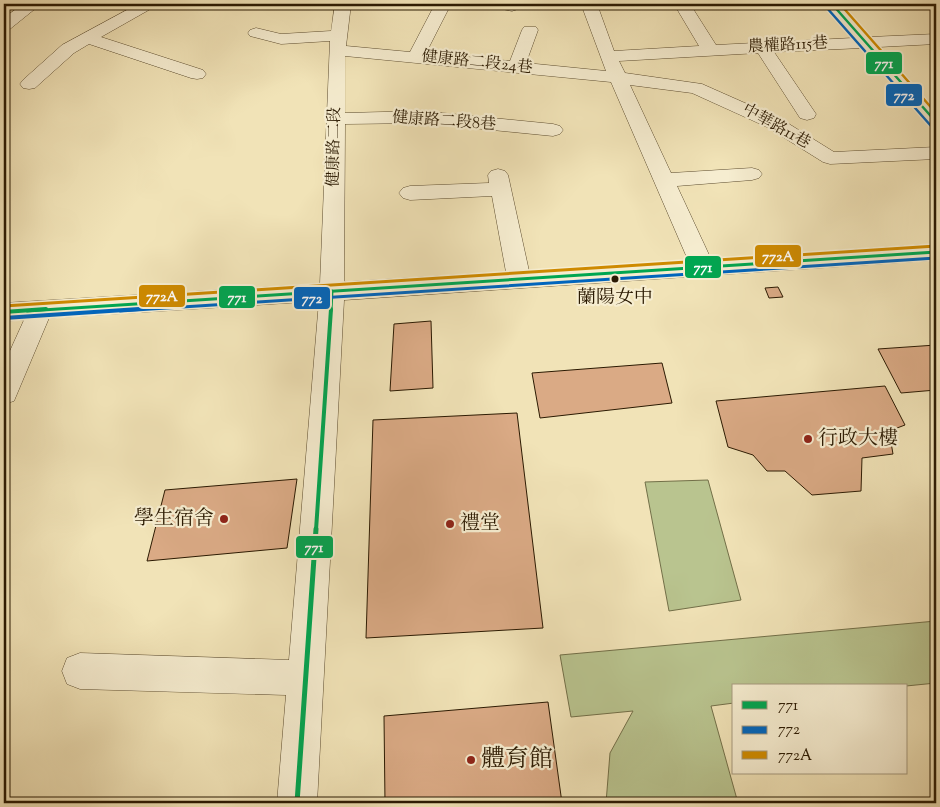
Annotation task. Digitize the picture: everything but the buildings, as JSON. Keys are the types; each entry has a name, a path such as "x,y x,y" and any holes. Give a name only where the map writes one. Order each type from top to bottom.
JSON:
{"street":[{"path":"4,26 33,4"},
{"path":"29,84 68,49 149,4"},
{"name":"健康路二段","path":"297,803 332,291 337,43 343,4"},
{"path":"416,57 443,4"},
{"path":"588,4 608,56 703,267"},
{"path":"682,4 710,50"},
{"path":"832,4 936,122"},
{"path":"516,67 530,30"},
{"name":"健康路二段24巷","path":"256,33 281,39 337,43 416,57 618,77"},
{"path":"87,38 197,74"},
{"name":"農權路115巷","path":"608,56 936,39"},
{"path":"762,47 807,114"},
{"name":"中華路11巷","path":"618,77 634,82 696,88 774,123 830,158 936,154"},
{"name":"健康路二段8巷","path":"335,119 422,117 554,130"},
{"path":"664,180 752,174"},
{"path":"410,193 499,182 519,280"},
{"path":"4,312 936,252"},
{"path":"4,393 41,309"},
{"path":"80,671 306,678"}],"green space":[{"path":"708,480 741,600 669,611 645,482"},
{"path":"936,621 936,683 908,686 908,684 732,684 732,703 711,706 738,803 606,803 610,753 633,711 571,717 560,655"}],"transit line":[{"name":"771","path":"832,4 936,122"},
{"name":"772A","path":"840,4 936,113"},
{"name":"772","path":"827,8 931,126"},
{"name":"772A","path":"4,306 936,246"},
{"name":"771","path":"4,312 936,252"},
{"name":"772","path":"4,318 936,258"},
{"name":"771","path":"297,803 332,291"}],"place":[{"name":"蘭陽女中","path":"615,279"},
{"name":"行政大樓","path":"808,439"},
{"name":"學生宿舍","path":"224,519"},
{"name":"禮堂","path":"450,524"},
{"name":"體育館","path":"471,760"}]}
